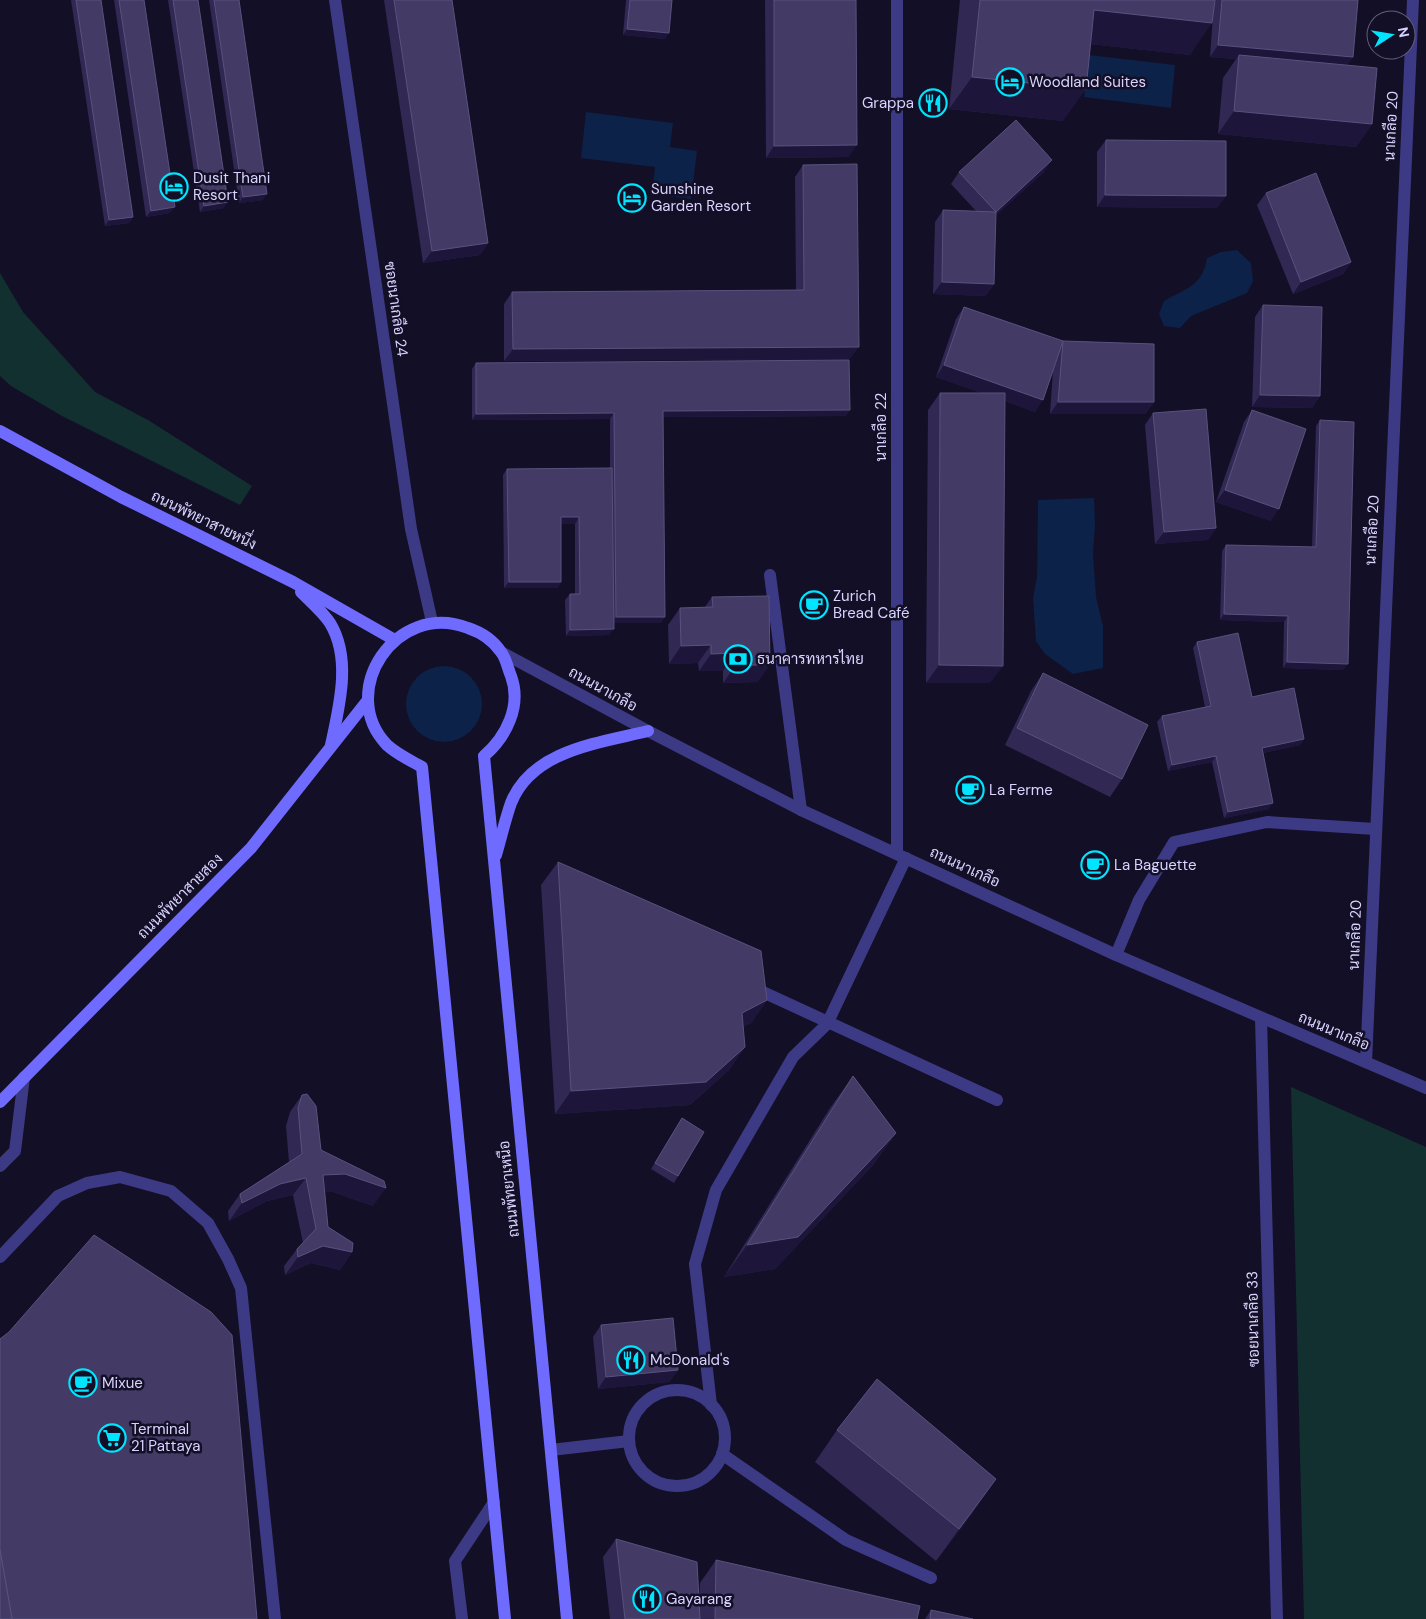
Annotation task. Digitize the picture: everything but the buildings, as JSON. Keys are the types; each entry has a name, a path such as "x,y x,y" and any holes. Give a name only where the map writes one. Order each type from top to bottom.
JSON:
{"main road":[{"name":"ถนนพัทยาสายหนึ่ง","path":"0,431 121,498 293,582 393,639"},
{"path":"293,582 330,623 341,655 342,691 331,747"},
{"path":"501,652 481,633 454,622 432,622 415,626 393,639 373,669 368,700 373,721 386,743 400,756 422,767 505,1619"},
{"name":"ถนนพัทยาเหนือ","path":"501,652 515,686 510,723 497,744 484,756 567,1619"},
{"name":"ถนนพัทยาสายสอง","path":"0,1102 251,848 368,700"},
{"path":"494,862 512,802 529,776 564,752 648,731"}],"street":[{"name":"ซอยนาเกลือ 24","path":"335,0 411,529 432,622"},
{"name":"นาเกลือ 22","path":"897,0 902,856"},
{"name":"นาเกลือ 20","path":"1366,1062 1413,0"},
{"path":"770,575 801,810"},
{"name":"ถนนนาเกลือ","path":"501,652 801,810 1116,955 1426,1088"},
{"path":"1116,955 1139,900 1174,842 1267,822 1375,829"},
{"path":"711,1406 695,1264 716,1190 793,1057 827,1024 902,856"},
{"path":"741,982 827,1024 997,1100"},
{"name":"ซอยนาเกลือ 33","path":"1262,1018 1277,1619"},
{"path":"0,1166 15,1151 24,1077"},
{"path":"0,1257 58,1196 87,1183 120,1177 171,1191 208,1223 228,1259 241,1288 275,1619"},
{"path":"672,1390 688,1391 703,1398 723,1424 725,1439 722,1454 714,1468 703,1478 689,1485 674,1486 659,1483 646,1475 636,1463 629,1441 633,1418 642,1404 656,1394 672,1390"},
{"path":"551,1450 629,1441"},
{"path":"722,1454 846,1540 931,1578"},
{"path":"462,1619 455,1561 494,1502"}],"green space":[{"path":"0,273 23,312 95,392 148,420 252,486 240,505 62,416 11,386 0,376"},
{"path":"1291,1087 1426,1147 1426,1619 1304,1619"}],"water":[{"path":"1089,55 1175,65 1171,108 1084,97"},
{"path":"586,112 673,123 670,147 697,151 691,199 652,194 655,167 581,158"},
{"path":"1237,250 1251,263 1253,281 1247,293 1191,316 1180,328 1164,326 1159,314 1164,301 1192,286 1197,281 1205,268 1207,258 1221,252"},
{"path":"1094,498 1095,526 1093,553 1096,597 1103,626 1103,668 1073,674 1045,654 1036,641 1033,598 1037,577 1038,500"},
{"path":"444,666 459,669 471,677 479,689 482,704 479,719 471,731 459,739 444,742 429,739 417,731 409,719 406,704 409,689 417,677 429,669"}],"place":[{"name":"Woodland Suites","path":"1010,82"},
{"name":"Grappa","path":"933,103"},
{"name":"Dusit Thani Resort","path":"174,187"},
{"name":"Sunshine Garden Resort","path":"632,198"},
{"name":"Zurich Bread Café","path":"814,605"},
{"name":"ธนาคารทหารไทย","path":"738,659"},
{"name":"La Ferme","path":"970,790"},
{"name":"La Baguette","path":"1095,865"},
{"name":"McDonald's","path":"631,1360"},
{"name":"Mixue","path":"83,1383"},
{"name":"Terminal 21 Pattaya","path":"112,1438"},
{"name":"Gayarang","path":"647,1599"}]}
